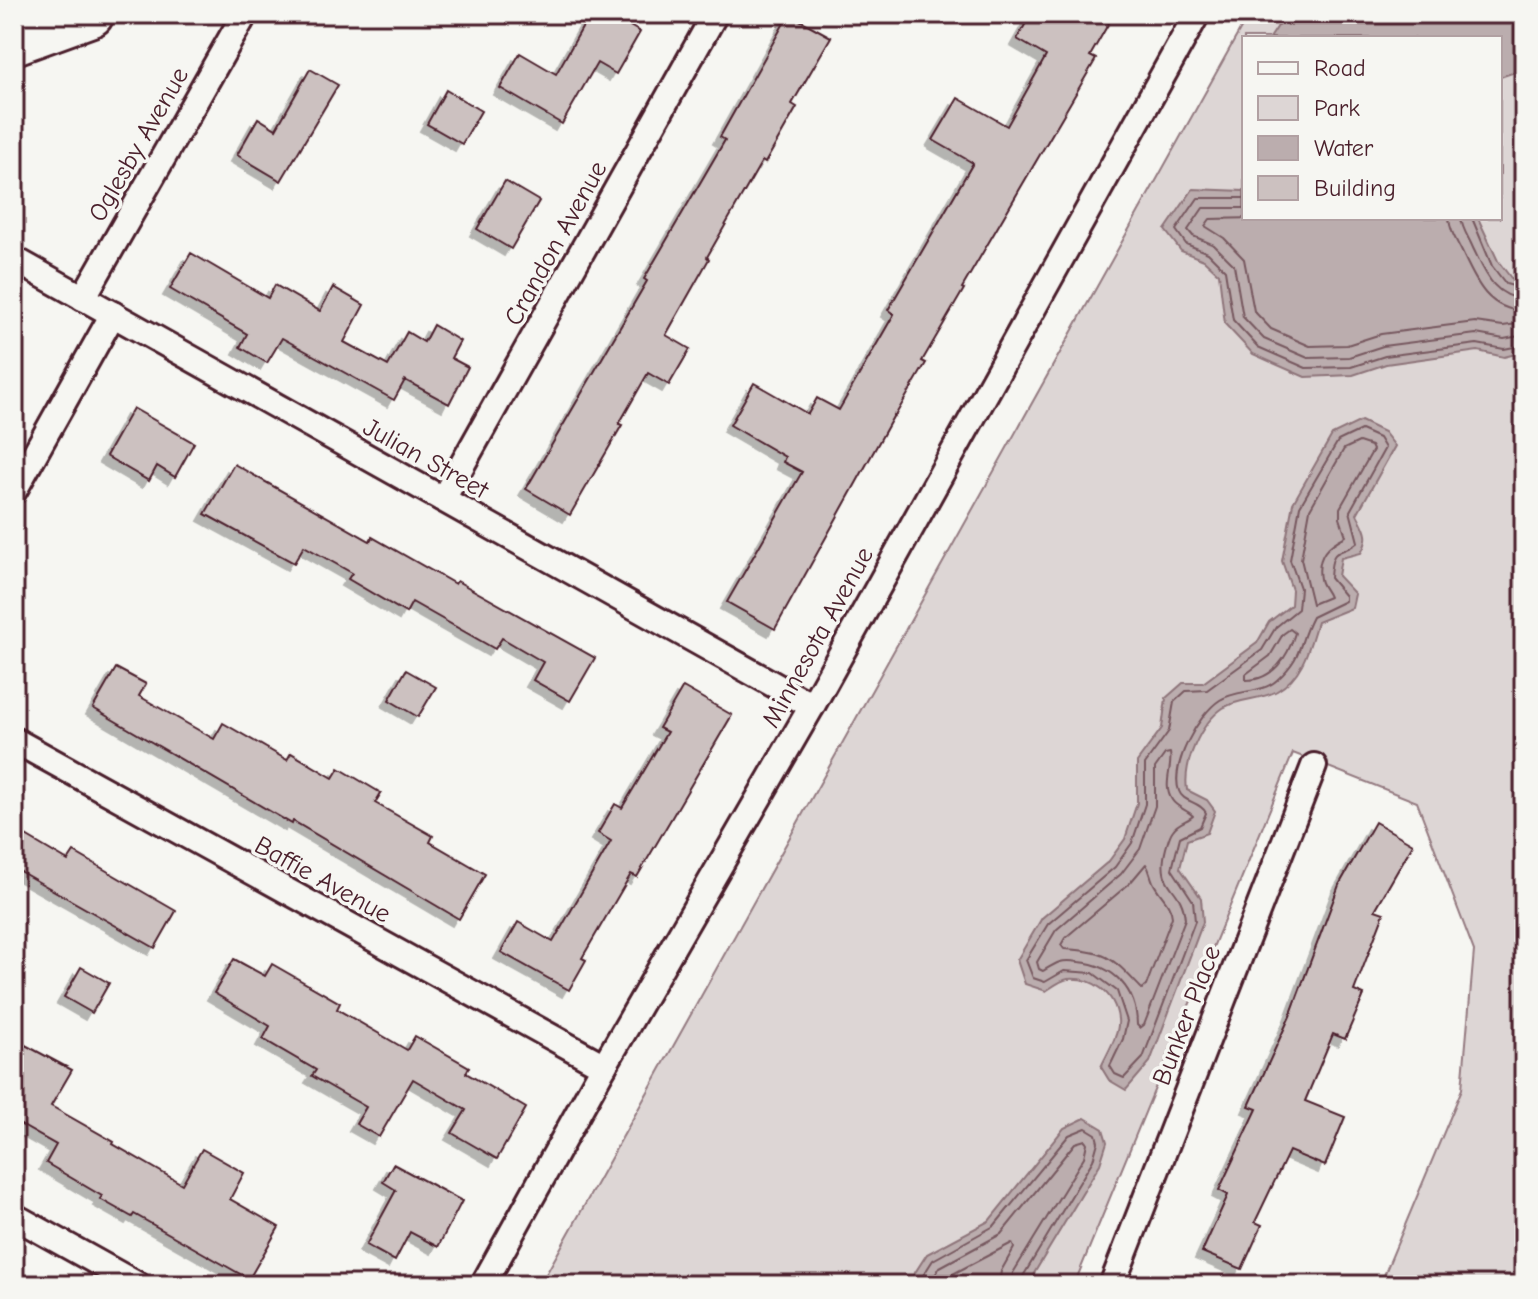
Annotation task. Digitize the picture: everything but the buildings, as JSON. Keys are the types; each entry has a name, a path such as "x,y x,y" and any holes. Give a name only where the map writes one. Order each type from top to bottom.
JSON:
{"highway":[{"path":"14,42 91,14"}],"street":[{"name":"Crandon Avenue","path":"443,499 715,14"},
{"name":"Minnesota Avenue","path":"483,1285 604,1066 812,706 1197,14"},
{"name":"Oglesby Avenue","path":"83,298 242,19"},
{"name":"Julian Street","path":"14,259 812,706"},
{"path":"14,491 113,314"},
{"name":"Baffie Avenue","path":"14,740 604,1066"},
{"name":"Bunker Place","path":"1112,1285 1314,766"},
{"path":"14,1216 138,1285"}],"green space":[{"path":"1249,14 1524,14 1524,1285 1380,1285 1462,1089 1474,951 1417,802 1293,753 1074,1285 540,1285"}],"water":[{"path":"1286,14 1524,14 1524,69 1502,76 1502,36 1271,36"},
{"path":"1193,189 1242,191 1242,220 1479,220 1498,261 1511,278 1524,282 1524,352 1504,357 1478,351 1386,364 1353,375 1305,377 1253,354 1225,324 1219,274 1204,260 1181,251 1165,230"},
{"path":"1361,421 1384,432 1395,446 1357,514 1366,533 1364,547 1361,553 1341,558 1338,576 1355,594 1352,608 1317,622 1304,661 1286,685 1271,694 1223,708 1200,734 1188,768 1187,790 1207,800 1215,811 1207,833 1187,840 1180,868 1201,898 1203,922 1150,1062 1126,1090 1109,1080 1101,1067 1118,1025 1116,1010 1107,994 1094,984 1077,979 1065,980 1046,991 1025,984 1017,960 1042,918 1109,861 1125,839 1137,803 1137,762 1162,728 1166,698 1183,683 1203,683 1257,643 1269,622 1291,605 1292,590 1282,561 1293,503 1332,435"},
{"path":"1085,1118 1103,1129 1107,1142 1100,1164 1027,1285 907,1285 927,1254 989,1221 1064,1128"}]}
